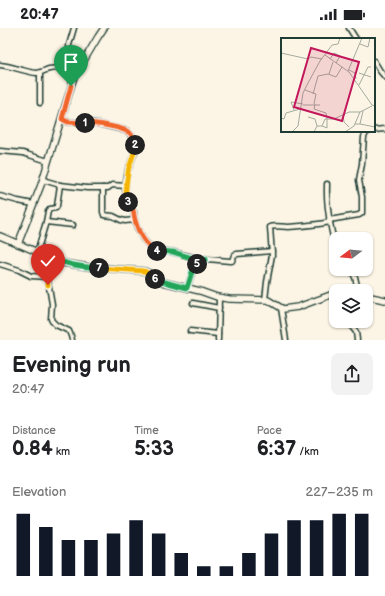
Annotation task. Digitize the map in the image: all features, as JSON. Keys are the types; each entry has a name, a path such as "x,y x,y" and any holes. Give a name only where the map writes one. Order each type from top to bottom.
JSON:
{"street":[{"path":"18,244 43,180 71,86 69,45 74,28"},
{"path":"71,72 104,28"},
{"path":"349,28 355,38"},
{"path":"375,63 385,77"},
{"path":"0,65 11,66 34,72 50,69 71,72"},
{"path":"40,72 40,103"},
{"path":"62,119 68,122 100,124 130,133 134,140 135,151 128,170 125,190 129,205 134,212 138,230 143,239 154,249 173,252 189,257 231,261 233,260 234,255 237,254 272,251"},
{"path":"375,130 385,129"},
{"path":"265,300 272,257 269,228 271,226 285,227 329,221 359,215 362,212 362,197 359,180 364,137 368,132"},
{"path":"0,151 23,154 48,161"},
{"path":"43,180 60,186 87,188 108,188 111,185 126,186"},
{"path":"327,184 326,200 332,232"},
{"path":"37,252 48,211 56,208 57,206 60,186"},
{"path":"103,188 104,215 113,216 125,221 135,220"},
{"path":"0,196 34,204"},
{"path":"46,222 73,225"},
{"path":"0,236 62,263 89,268 144,271 159,280 200,291 219,298 265,300 270,301 286,310 298,308 329,296"},
{"path":"46,256 46,270 51,300 52,321 56,325 69,331 72,340"},
{"path":"187,288 194,267 206,259"},
{"path":"0,264 19,270 31,276 47,277"},
{"path":"373,297 385,300"},
{"path":"218,340 219,298"},
{"path":"193,303 219,308"},
{"path":"281,308 286,340"},
{"path":"352,328 356,333 357,340"},
{"path":"190,331 218,334"}],"route":[{"path":"48,285 46,274 46,256 62,263 89,268 144,271 156,279 187,288 194,267 206,259 156,250 146,243 138,230 134,218 134,212 129,205 125,190 128,170 135,151 134,140 130,133 123,130 94,123 68,122 62,119 71,86"}]}
